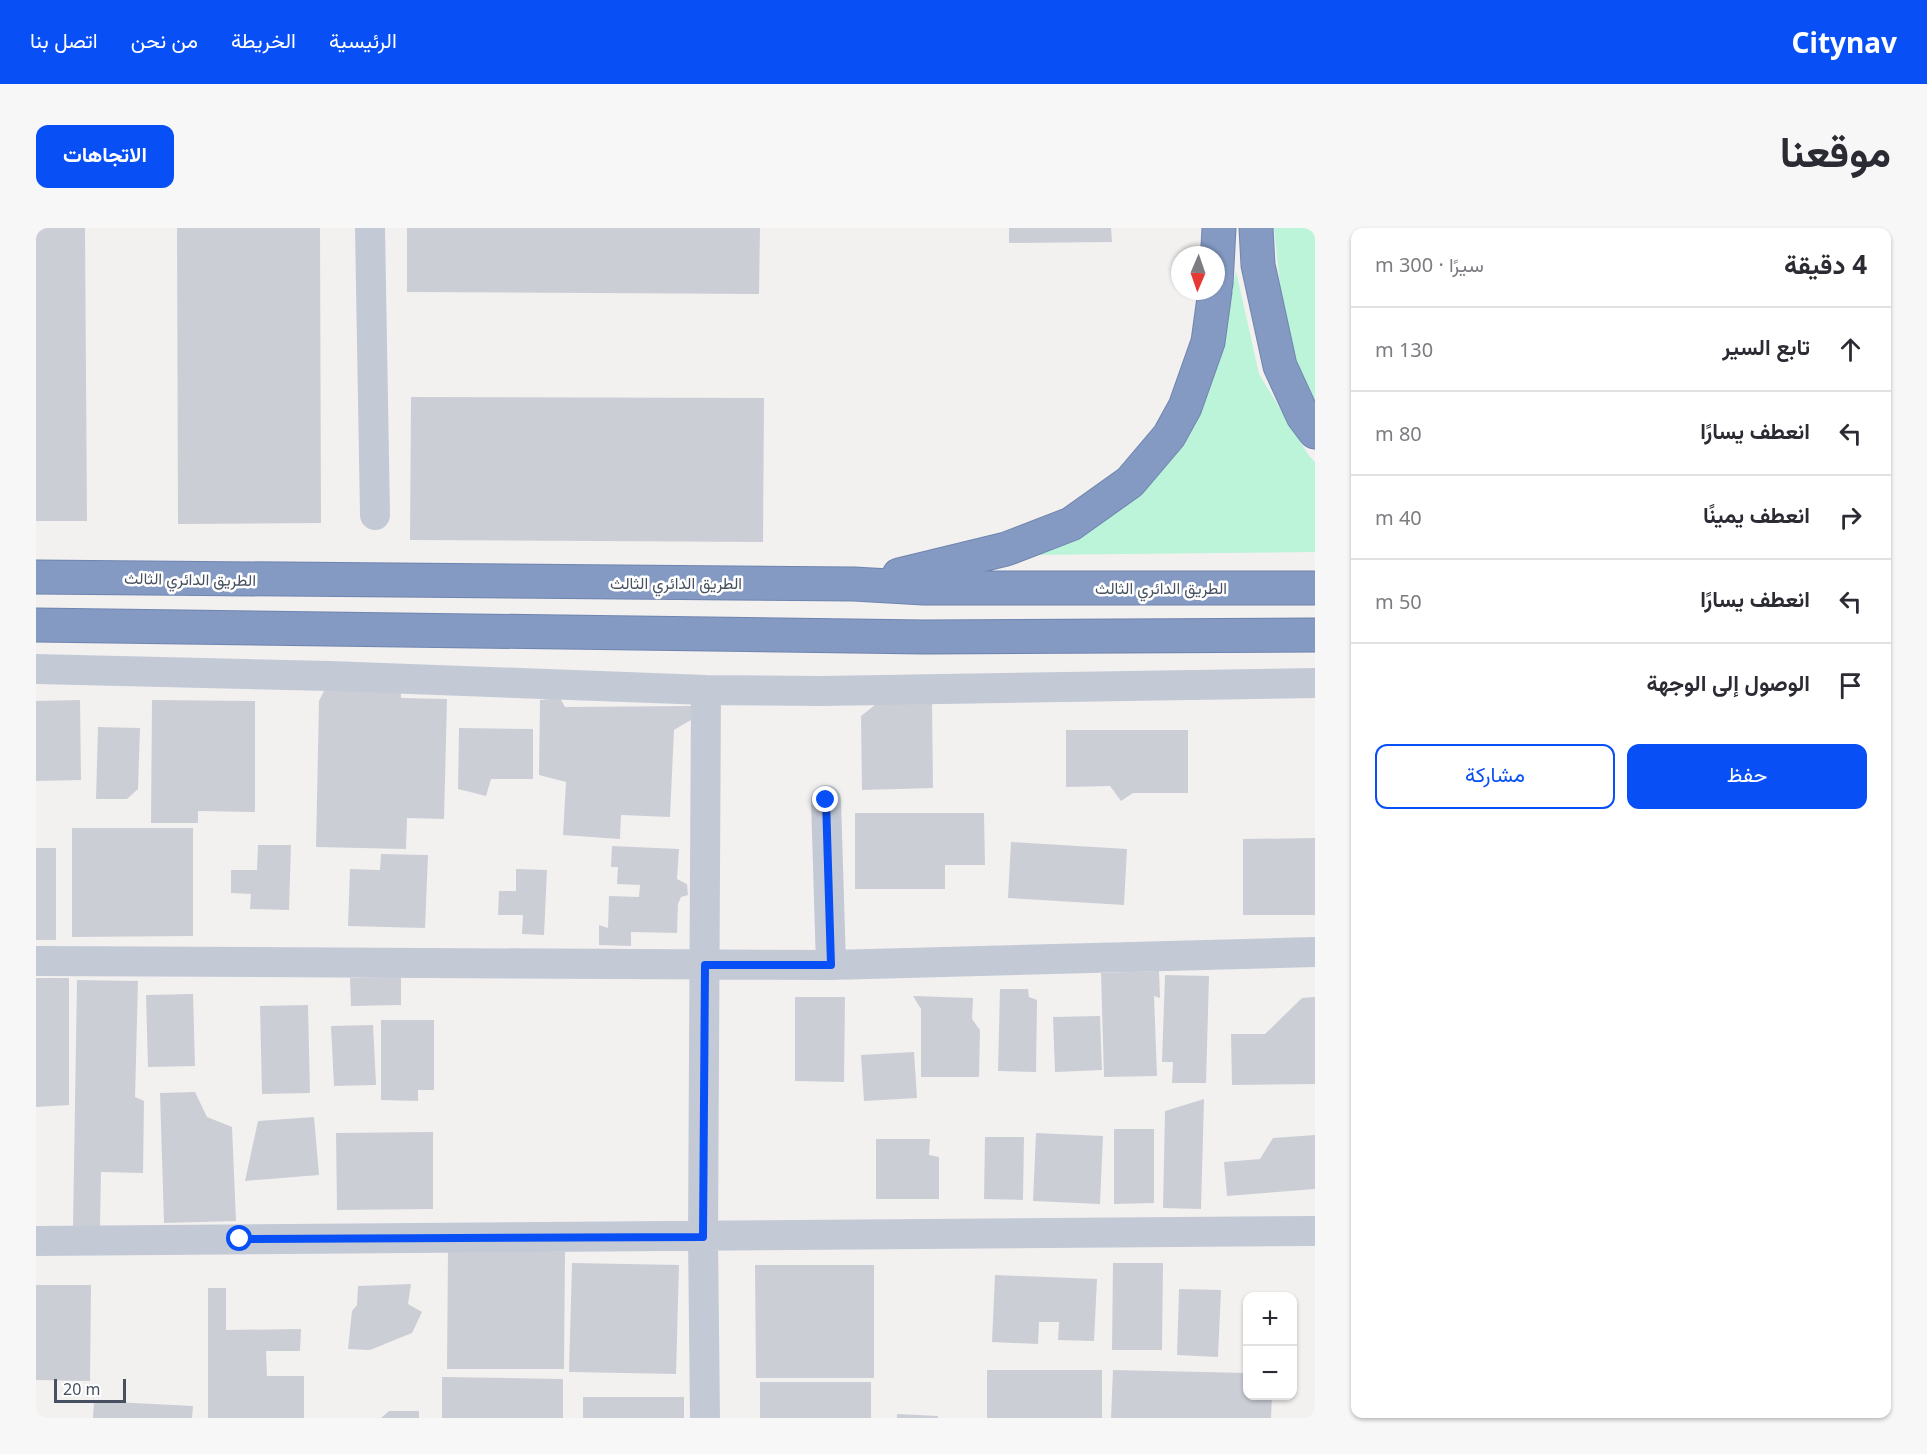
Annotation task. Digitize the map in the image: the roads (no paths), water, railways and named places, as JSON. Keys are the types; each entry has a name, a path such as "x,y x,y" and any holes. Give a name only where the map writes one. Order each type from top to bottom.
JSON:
{"highway":[{"path":"1219,246 1220,228"},
{"path":"1256,228 1258,265 1280,366 1303,416 1315,432"},
{"path":"854,584 1006,549 1071,524 1130,482 1169,436 1185,407 1208,342 1214,300"},
{"name":"الطريق الدائري الثالث","path":"36,577 854,584 924,588 1315,588"},
{"path":"36,625 925,637 1315,635"}],"street":[{"path":"370,228 375,515"},
{"path":"36,669 330,676 706,690 822,691 1315,683"},
{"path":"705,1418 703,1237 706,690"},
{"path":"826,800 831,965"},
{"path":"36,961 831,965 1315,952"},
{"path":"36,1241 1315,1231"}]}
